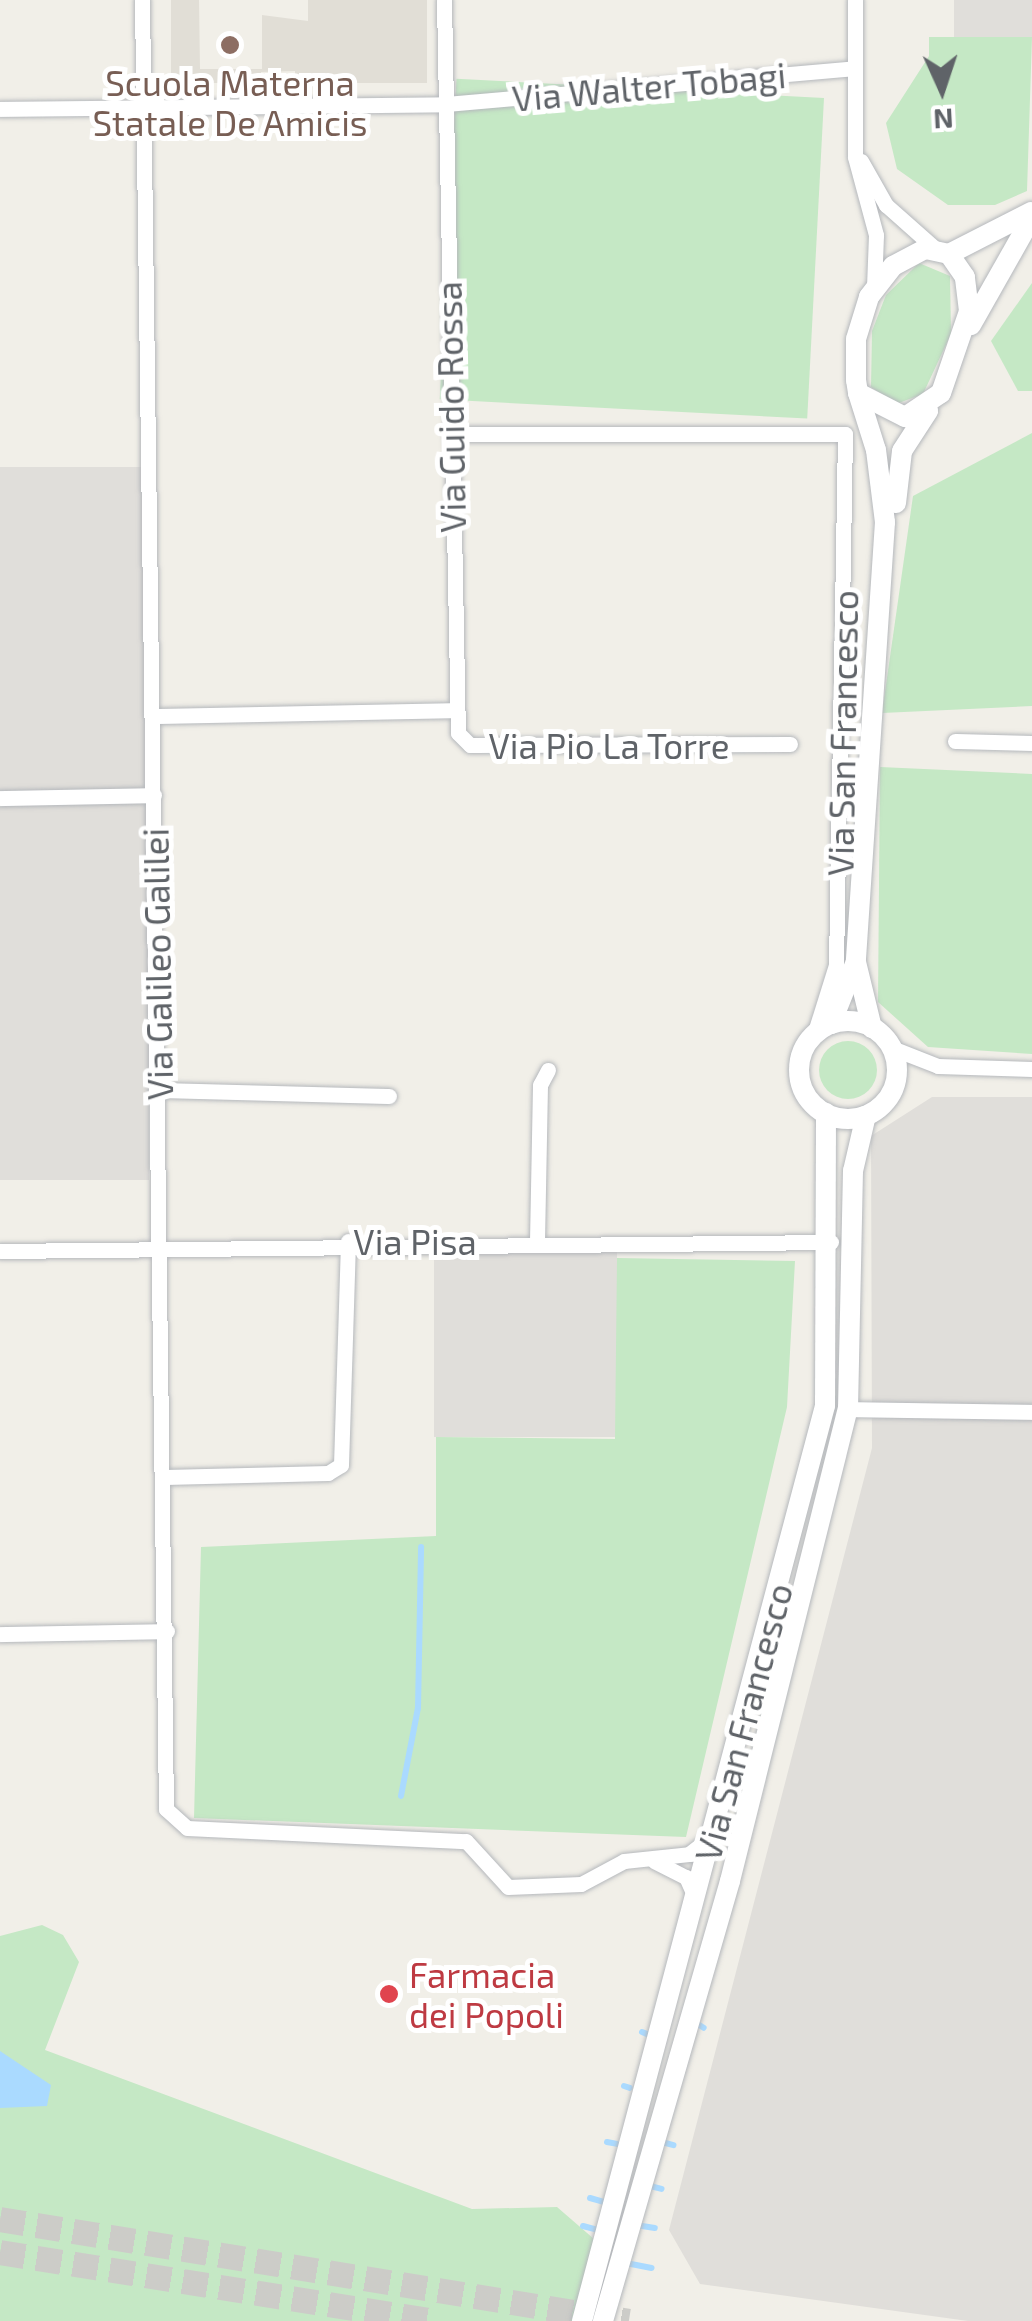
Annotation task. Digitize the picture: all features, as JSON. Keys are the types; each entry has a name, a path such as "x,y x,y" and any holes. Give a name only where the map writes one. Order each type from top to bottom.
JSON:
{"street":[{"name":"Via Galileo Galilei","path":"142,0 168,1814 187,1828 458,1840 508,1887 581,1884 624,1861 650,1859"},
{"name":"Via Guido Rossa","path":"444,0 455,710"},
{"path":"855,0 854,143 876,235 874,288 856,339 858,393 899,417 933,404 1032,214"},
{"name":"Via Walter Tobagi","path":"0,109 445,104 853,68"},
{"path":"854,143 886,204 944,253 968,290 963,340"},
{"path":"874,288 910,254 944,253 1032,214"},
{"name":"Via San Francesco","path":"858,393 885,522 870,662 856,962 872,1028"},
{"name":"Via San Francesco","path":"870,662 895,535 896,472 933,404"},
{"name":"Via San Francesco","path":"450,434 842,430 836,966 822,1030"},
{"name":"Via Pio La Torre","path":"153,716 455,710 470,745 790,744"},
{"path":"954,741 1032,743"},
{"path":"0,798 154,795"},
{"name":"Via San Francesco","path":"822,1030 856,962"},
{"path":"892,1048 894,1088 866,1116 826,1114 800,1077 822,1030 872,1028 892,1048 938,1066 1032,1069"},
{"path":"537,1241 540,1086 548,1070"},
{"path":"159,1090 389,1096"},
{"name":"Via San Francesco","path":"582,2321 620,2154 694,1911 825,1406 831,1242 826,1114"},
{"name":"Via San Francesco","path":"603,2321 730,1881 848,1409 853,1171 866,1116"},
{"path":"165,1477 328,1473 342,1465 348,1242"},
{"name":"Via Pisa","path":"0,1251 161,1243 831,1242"},
{"path":"848,1409 1032,1412"},
{"path":"0,1634 167,1631"},
{"path":"650,1859 696,1851 714,1829"},
{"path":"650,1859 691,1882 694,1911"}],"shaded area":[{"path":"171,0 199,0 200,69 262,69 262,15 308,21 308,0 427,0 427,83 295,83 295,71 261,72 261,83 171,83"},
{"path":"954,0 1032,0 1032,37 954,37"},
{"path":"0,467 149,467 149,1180 0,1180"},
{"path":"932,1097 1032,1097 1032,2321 968,2321 700,2284 669,2230 872,1448 871,1136"},
{"path":"434,1241 617,1241 617,1437 434,1437"}],"green space":[{"path":"929,37 1032,37 1027,191 995,205 948,205 897,169 886,123 929,56"},
{"path":"457,79 824,98 807,419 440,399"},
{"path":"919,263 950,276 951,334 923,394 896,404 871,387 872,331 886,295"},
{"path":"1032,283 1032,391 1018,391 991,341"},
{"path":"1032,433 1032,706 882,713 913,496"},
{"path":"880,767 1032,774 1032,1054 928,1047 878,1002"},
{"path":"848,1041 868,1050 877,1070 868,1090 848,1099 828,1090 819,1070 828,1050"},
{"path":"617,1258 795,1261 787,1407 686,1837 194,1818 201,1547 436,1536 436,1437 615,1439"},
{"path":"42,1925 63,1935 79,1962 45,2050 472,2209 557,2207 594,2239 577,2321 0,2321 0,1936"}],"water":[{"path":"0,2051 51,2085 47,2106 0,2108"}],"waterway":[{"path":"401,1796 418,1708 421,1547"},
{"path":"696,2023 704,2028"},
{"path":"642,2032 647,2034"},
{"path":"624,2086 630,2088"},
{"path":"658,2141 673,2145"},
{"path":"607,2142 617,2144"},
{"path":"646,2185 662,2189"},
{"path":"590,2198 604,2202"},
{"path":"636,2225 655,2228"},
{"path":"583,2226 598,2230"},
{"path":"626,2263 652,2268"}],"tunnel":[{"path":"0,2219 629,2321"},
{"path":"0,2252 438,2321"}],"place":[{"name":"Scuola Materna Statale De Amicis","path":"230,45"},
{"name":"Farmacia dei Popoli","path":"389,1994"}]}
